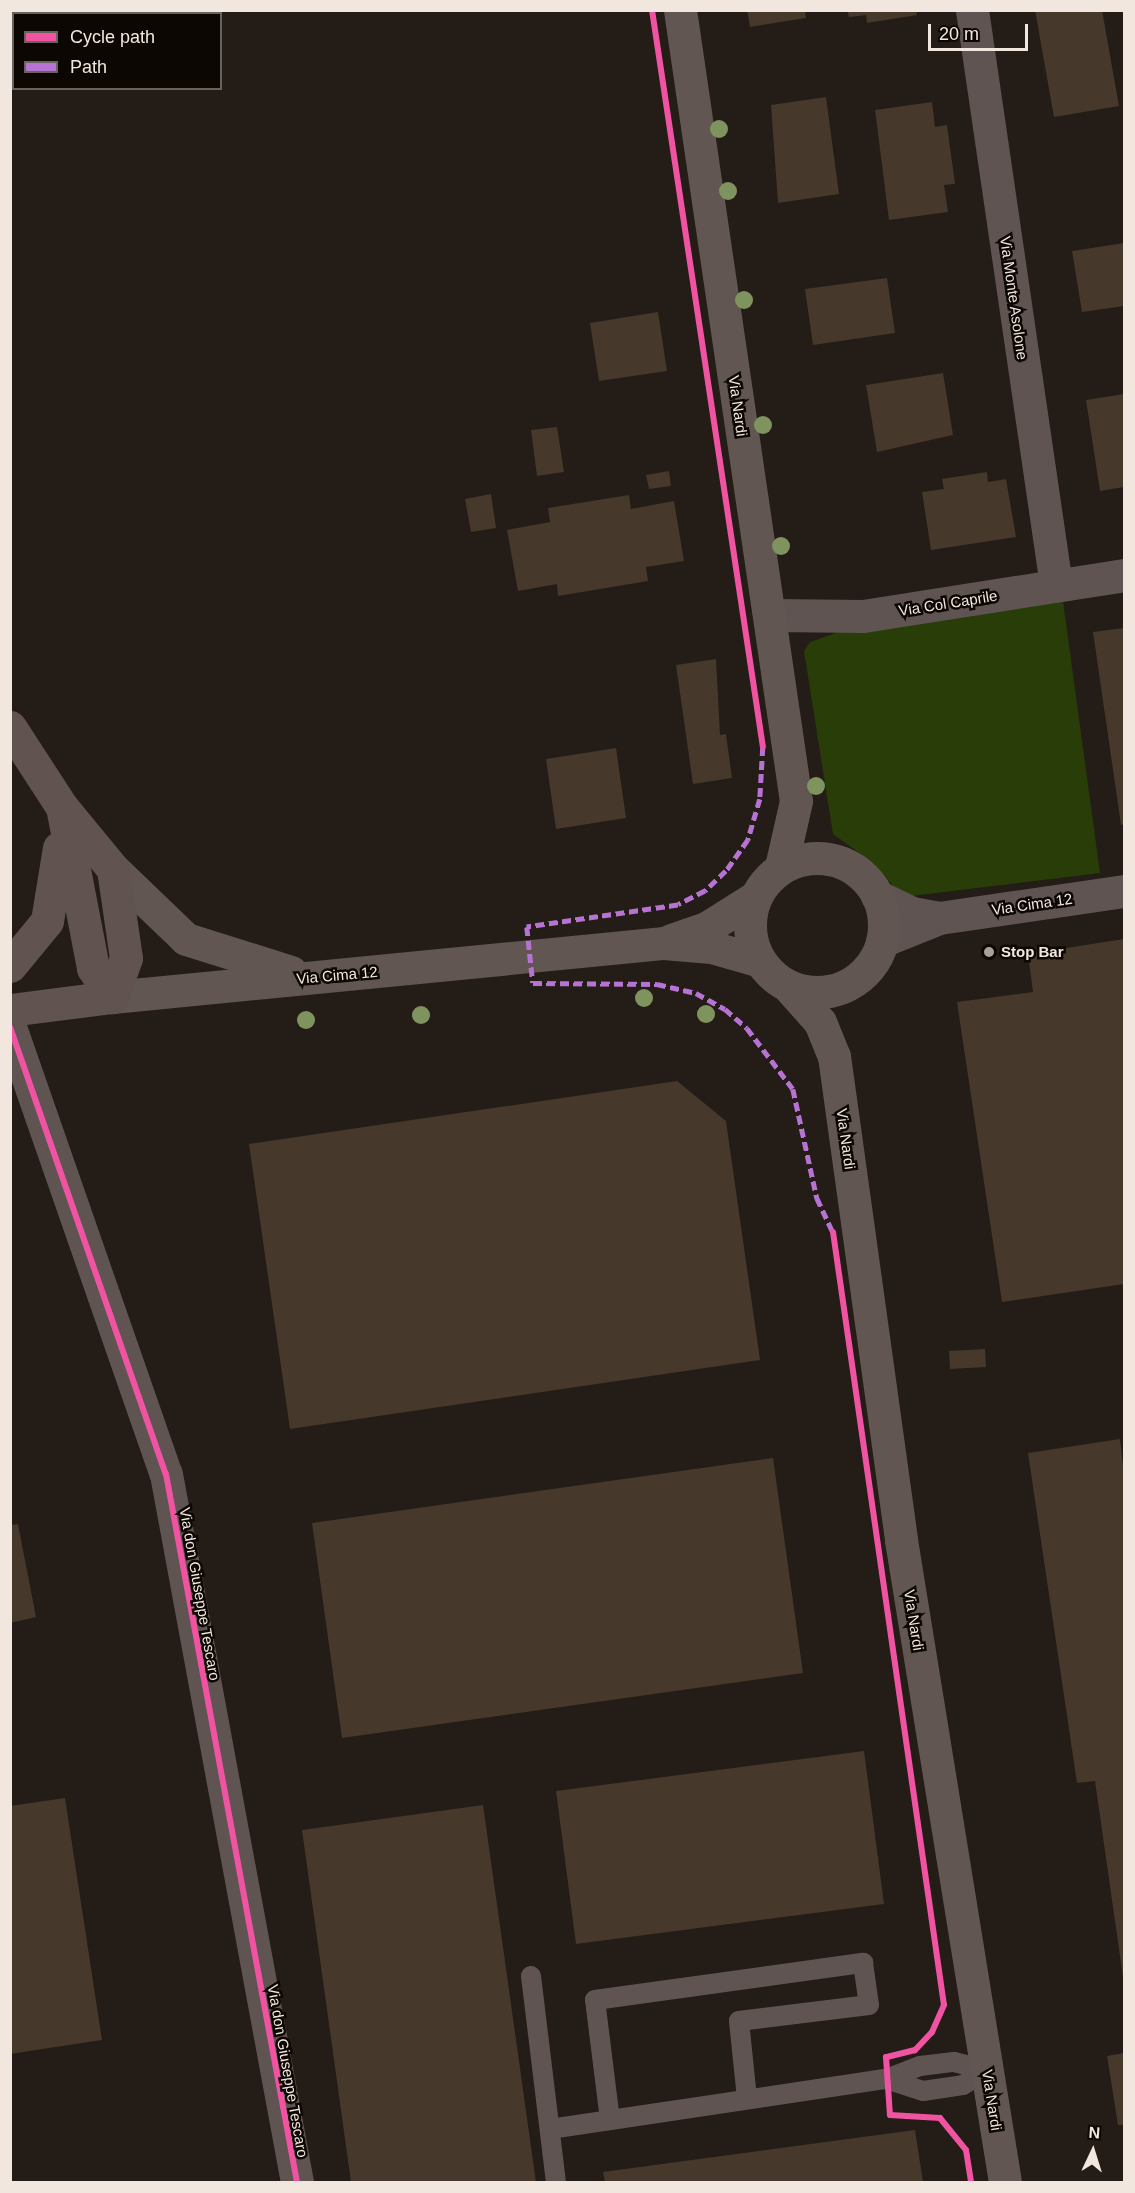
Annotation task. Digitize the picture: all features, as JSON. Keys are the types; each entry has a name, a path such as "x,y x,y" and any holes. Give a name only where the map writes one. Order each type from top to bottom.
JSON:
{"main road":[{"name":"Via Nardi","path":"680,10 771,615 796,801"},
{"path":"10,727 62,807 113,869 186,939 310,977"},
{"path":"796,801 834,860"},
{"path":"664,943 708,927 754,898 781,867 796,801"},
{"path":"10,966 47,921 57,883 62,807"},
{"path":"62,807 93,968 112,997"},
{"path":"781,867 810,857 834,860 858,872 878,896 882,941 856,979 845,1002 834,1056"},
{"path":"112,997 126,958 113,869"},
{"path":"754,898 749,928 760,961"},
{"path":"664,943 729,951 760,961 788,986 819,1022 834,1056"},
{"name":"Via Cima 12","path":"10,1010 112,997 664,943"},
{"path":"788,986 817,992 856,979"},
{"name":"Via Nardi","path":"834,1056 901,1540 1005,2182"}],"street":[{"name":"Via Monte Asolone","path":"972,10 1056,585"},
{"name":"Via Col Caprile","path":"771,615 863,616 1125,575"},
{"name":"Via Cima 12","path":"939,918 1125,891"},
{"path":"878,896 912,914 939,918"},
{"path":"882,941 939,918"},
{"name":"Via don Giuseppe Tescaro","path":"10,1028 166,1474 297,2182"}],"lane":[{"path":"610,2120 595,2000 863,1963 870,2005 739,2021 747,2098"},
{"path":"531,1976 556,2182"},
{"path":"550,2129 886,2079 920,2066 954,2062 987,2070"}],"green space":[{"path":"1063,601 1100,873 903,897 872,862 833,834 804,651 810,642 845,630"}],"building":[{"path":"747,10 805,10 806,18 750,27"},
{"path":"847,10 916,10 917,15 867,23 866,15 849,17"},
{"path":"1035,10 1102,10 1119,106 1054,117"},
{"path":"826,97 839,194 778,203 771,105"},
{"path":"932,102 935,127 947,125 955,184 944,185 948,212 889,220 875,110"},
{"path":"1124,243 1124,306 1082,312 1072,251"},
{"path":"887,278 895,333 813,345 805,289"},
{"path":"658,312 667,371 599,381 590,323"},
{"path":"943,373 953,435 877,452 866,385"},
{"path":"1124,394 1124,487 1100,491 1086,400"},
{"path":"557,427 564,472 537,476 531,430"},
{"path":"669,471 671,486 649,489 646,475"},
{"path":"987,472 988,482 1006,479 1016,537 931,550 922,492 944,489 942,479"},
{"path":"491,494 496,528 471,532 465,499"},
{"path":"629,495 631,509 674,501 684,561 646,567 648,581 558,596 557,584 518,591 507,530 550,522 548,508"},
{"path":"1124,628 1124,824 1121,825 1093,632"},
{"path":"716,659 720,735 726,734 732,778 693,784 676,665"},
{"path":"616,748 626,818 556,829 546,759"},
{"path":"1124,939 1124,1284 1002,1302 957,1002 1033,992 1028,954"},
{"path":"677,1081 726,1121 760,1360 290,1429 249,1144"},
{"path":"985,1349 986,1367 950,1369 949,1351"},
{"path":"1120,1439 1124,1474 1123,1977 1095,1781 1077,1783 1028,1453"},
{"path":"773,1458 803,1673 342,1738 312,1523"},
{"path":"18,1524 36,1617 10,1623 10,1525"},
{"path":"864,1751 884,1904 576,1944 556,1791"},
{"path":"65,1798 102,2040 10,2054 10,1806"},
{"path":"483,1805 536,2182 351,2182 302,1830"},
{"path":"1124,2053 1124,2125 1118,2125 1107,2056"},
{"path":"915,2130 923,2182 605,2182 603,2172"}],"marked path":[{"path":"763,747 760,799 748,840 726,871 705,891 678,905 527,927 533,983 657,984 696,993 725,1009 747,1028 793,1089 817,1198 833,1232"}],"cycle path":[{"path":"652,10 763,747"},
{"path":"10,1027 166,1474 297,2182"},
{"path":"833,1232 944,2005 932,2032 915,2050 886,2057 890,2115 940,2118 966,2150 971,2182"}],"place":[{"name":"Stop Bar","path":"989,952"}]}
